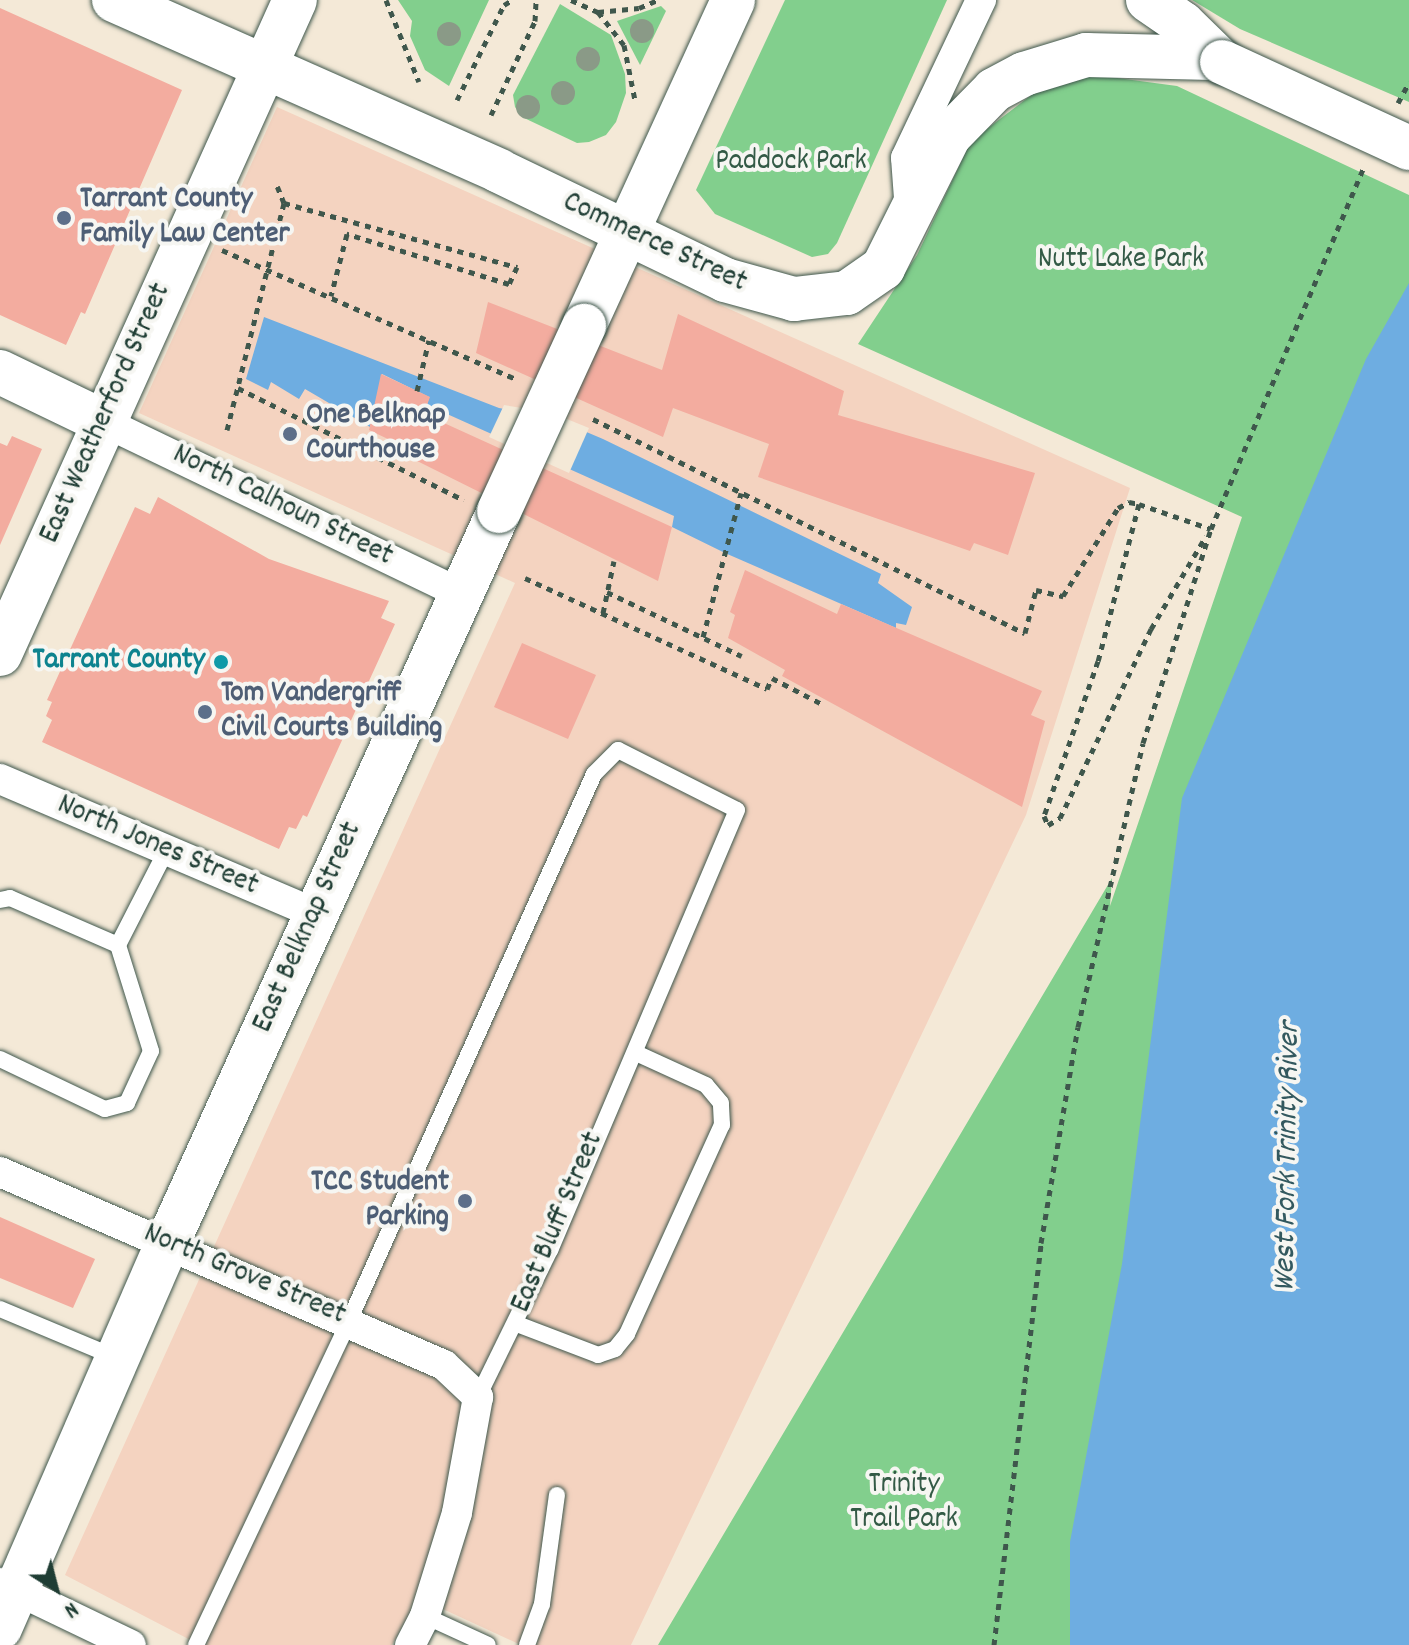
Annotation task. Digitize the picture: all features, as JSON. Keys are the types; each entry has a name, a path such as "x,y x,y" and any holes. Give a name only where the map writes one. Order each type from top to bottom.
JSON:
{"main road":[{"name":"Commerce Street","path":"114,0 266,65 761,293 815,298 847,293 865,284 883,268 949,136 970,108 1024,74 1086,55 1217,60"},
{"name":"East Weatherford Street","path":"0,654 102,421 295,0"},
{"name":"East Belknap Street","path":"6,1600 461,594 482,506 584,326 733,0"},
{"path":"1148,0 1183,24 1217,60 1389,154"},
{"path":"0,372 102,421"}],"street":[{"path":"910,218 906,158 981,0"},
{"name":"North Calhoun Street","path":"102,421 461,594"},
{"name":"North Jones Street","path":"0,779 316,914"},
{"name":"North Grove Street","path":"0,1173 349,1321 444,1365 478,1397"},
{"name":"East Bluff Street","path":"410,1645 425,1616 457,1513 478,1397"},
{"path":"6,1600 131,1645"}],"lane":[{"name":"East Bluff Street","path":"349,1321 594,774 618,750 737,810 636,1053 517,1324 478,1397"},
{"path":"0,1059 105,1109 127,1103 151,1051 118,945 166,851"},
{"path":"0,900 10,898 118,945"},
{"path":"517,1324 598,1355 615,1349 627,1334 722,1125 721,1103 706,1085 636,1053"},
{"path":"0,1309 118,1358"},
{"path":"196,1645 349,1321"},
{"path":"527,1645 542,1604 557,1495"},
{"path":"425,1616 488,1645"}],"path":[{"path":"386,0 419,82"},
{"path":"457,100 504,5 512,0"},
{"path":"491,115 535,21 536,0"},
{"path":"571,0 598,12 624,45 635,100"},
{"path":"598,12 658,0"},
{"path":"1395,108 1409,82"},
{"path":"1139,504 1098,661 1044,816 1048,825 1060,818 1151,629 1211,529 1389,154"},
{"path":"227,430 284,203 277,186"},
{"path":"284,203 517,267 509,284 347,234 331,296"},
{"path":"189,232 267,270 516,379"},
{"path":"417,391 429,340"},
{"path":"238,388 482,506"},
{"path":"593,419 1025,633 1036,590 1063,596 1123,503 1139,504 1211,529"},
{"path":"703,637 741,493"},
{"path":"994,1645 1041,1243 1078,1027 1143,743 1211,529"},
{"path":"603,613 614,561"},
{"path":"525,578 767,689 772,678 822,704"},
{"path":"607,592 742,656"}],"shaded area":[{"path":"277,107 1130,488 1026,815 631,1645 521,1645 419,1598 392,1645 200,1645 65,1575 515,583 139,413"}],"green space":[{"path":"398,0 489,0 449,86 425,70 410,36 412,21"},
{"name":"Paddock Park","path":"785,0 947,0 837,243 828,254 812,257 715,214 696,190"},
{"path":"1192,0 1409,0 1409,102 1240,29"},
{"path":"560,4 611,35 625,74 626,93 616,122 606,135 589,142 577,143 522,117 515,107 513,95"},
{"path":"661,6 666,11 640,65 617,21"},
{"name":"Nutt Lake Park","path":"1095,75 1177,86 1409,195 1409,1645 658,1645 1112,878 1110,906 1242,517 858,344 917,255 971,141 1034,93"}],"water":[{"name":"West Fork Trinity River","path":"1409,283 1409,1645 1070,1645 1070,1542 1122,1264 1182,798 1366,359"},
{"path":"264,317 499,408 551,417 603,439 881,574 878,583 912,607 906,625 896,623 896,628 725,553 672,527 674,516 427,405 429,397 382,374 370,427 305,389 299,399 271,382 268,390 246,379"}],"pier":[{"path":"504,405 552,413 589,428 569,473 489,437"}],"building":[{"name":"Tarrant County Family Law Center","path":"0,8 182,90 85,314 81,312 66,345 0,315"},
{"path":"488,302 662,370 678,314 844,391 838,415 1035,473 1008,555 974,543 970,551 758,477 769,444 673,408 663,437 476,353"},
{"path":"381,374 430,397 427,405 446,413 444,423 672,527 658,581 389,447 390,440 369,430"},
{"path":"12,436 42,449 0,545 0,443 7,446"},
{"name":"Tarrant County","path":"158,497 269,559 389,601 381,618 395,624 307,817 303,815 296,829 289,827 279,849 42,742 52,720 46,716 52,702 47,700 135,507 150,514"},
{"path":"745,570 837,614 841,604 1042,691 1031,715 1045,721 1022,807 782,676 785,670 728,638 735,615 730,612"},
{"path":"522,643 596,675 568,739 494,707"},
{"path":"0,1217 95,1259 73,1308 0,1278"}],"place":[{"name":"Tarrant County Family Law Center","path":"64,218"},
{"name":"One Belknap Courthouse","path":"290,434"},
{"name":"Tarrant County","path":"221,662"},
{"name":"Tom Vandergriff Civil Courts Building","path":"205,712"},
{"name":"TCC Student Parking","path":"465,1201"}],"park label":[{"name":"Trinity Trail Park","path":"904,1503"}]}
